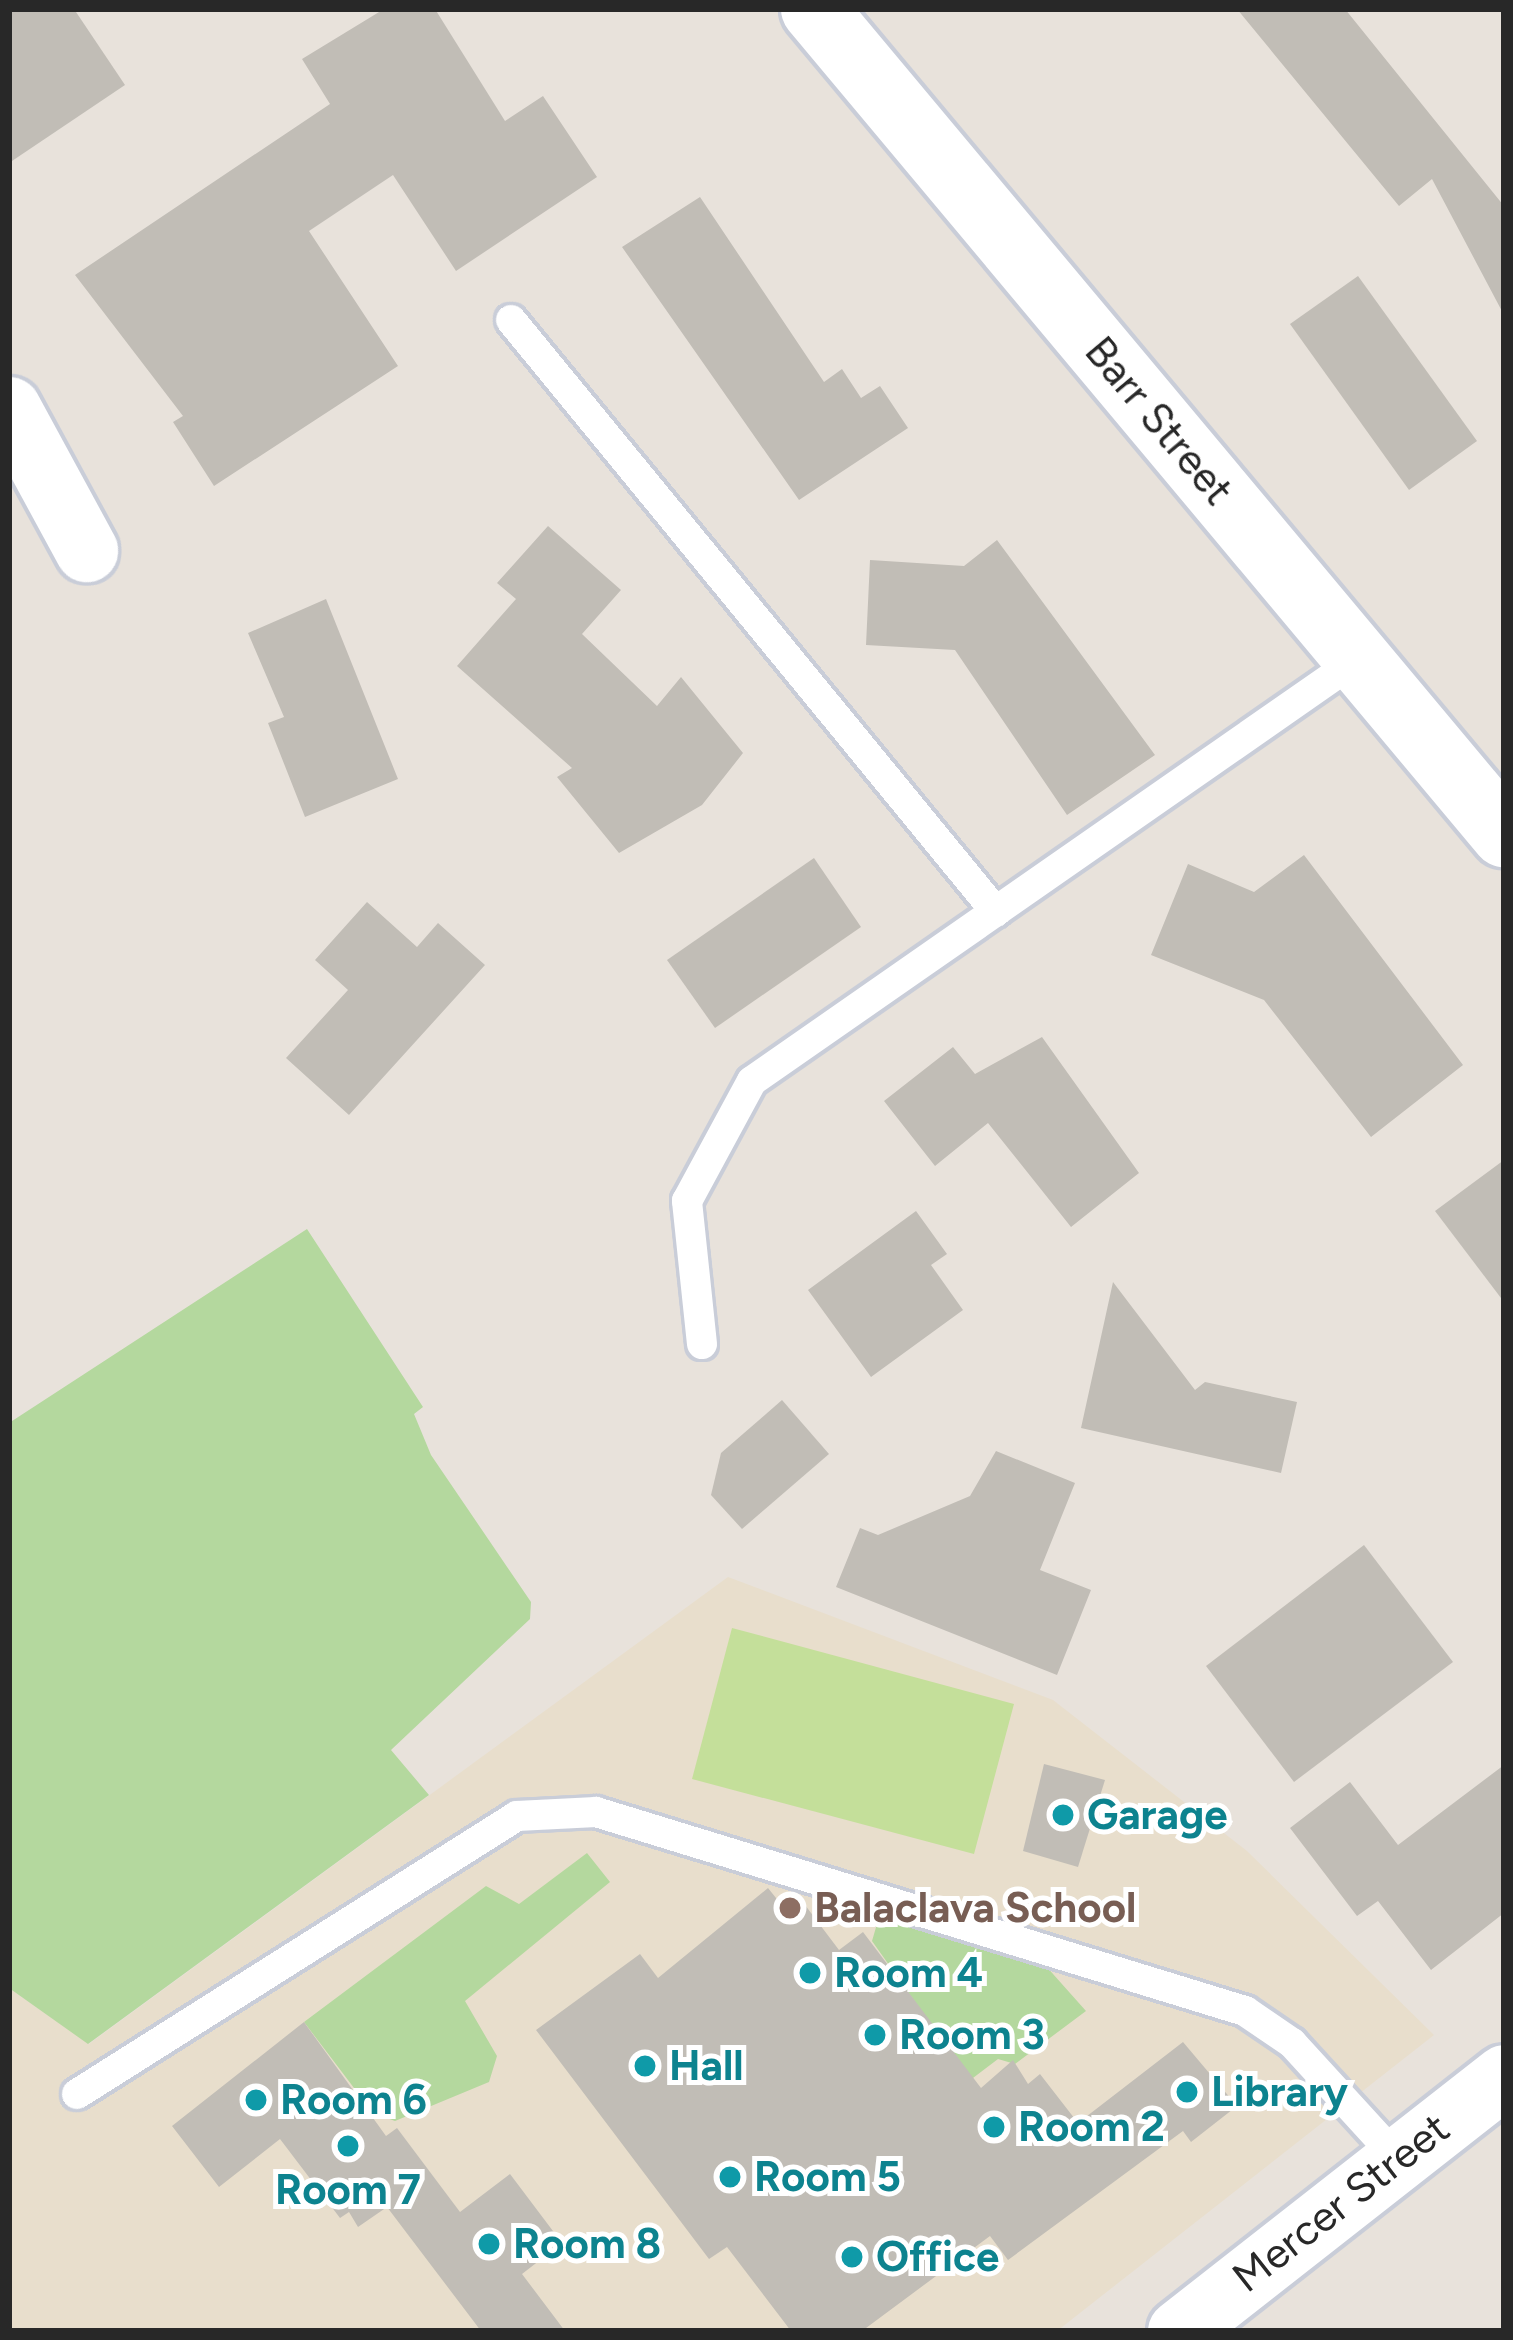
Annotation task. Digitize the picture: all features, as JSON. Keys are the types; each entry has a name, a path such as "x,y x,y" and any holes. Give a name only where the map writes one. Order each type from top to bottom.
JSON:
{"street":[{"name":"Barr Street","path":"814,9 1504,834"},
{"path":"9,408 86,550"},
{"name":"Mercer Street","path":"1179,2331 1504,2076"}],"lane":[{"path":"511,320 996,913"},
{"path":"702,1344 686,1201 752,1081 1358,659"},
{"path":"77,2095 518,1816 596,1812 1245,2011 1292,2043 1397,2159"}],"shaded area":[{"name":"Balaclava School","path":"728,1577 1053,1700 1247,1851 1434,2035 1057,2331 9,2331 9,1988 89,2044"}],"green space":[{"path":"307,1229 423,1407 414,1414 431,1455 531,1602 530,1619 391,1750 429,1795 88,2044 9,1988 9,1423"},
{"path":"732,1628 1014,1704 974,1854 692,1779"},
{"path":"587,1853 610,1882 465,2001 497,2056 489,2082 395,2121 373,2113 304,2022 486,1886 519,1904"},
{"path":"879,1917 1045,1965 1086,2011 1015,2064 998,2059 886,2144 935,2030 872,1941"}],"building":[{"path":"9,9 74,9 125,85 9,163"},
{"path":"384,9 435,9 505,121 543,96 597,177 456,271 393,175 309,231 398,366 214,486 173,422 183,416 75,275 330,104 302,59"},
{"path":"1237,9 1345,9 1504,206 1504,315 1432,179 1399,206"},
{"path":"700,197 824,382 842,369 861,398 880,386 908,428 799,500 622,247"},
{"path":"1358,276 1477,441 1409,490 1290,324"},
{"path":"548,526 621,590 582,634 657,706 681,677 743,753 702,805 619,853 557,777 572,768 457,666 516,599 497,583"},
{"path":"997,540 1155,755 1067,815 955,650 866,645 870,560 964,566"},
{"path":"326,599 398,779 305,817 268,723 284,717 248,633"},
{"path":"1304,855 1463,1065 1371,1137 1264,1000 1151,955 1188,864 1254,892"},
{"path":"814,858 861,927 715,1028 667,960"},
{"path":"367,902 417,947 438,923 485,965 349,1115 286,1058 348,990 315,960"},
{"path":"1042,1037 1139,1173 1071,1227 988,1123 935,1166 884,1101 953,1047 975,1074"},
{"path":"1504,1160 1504,1302 1435,1211"},
{"path":"916,1211 947,1254 931,1265 963,1310 871,1377 808,1290"},
{"path":"1113,1282 1195,1390 1205,1382 1297,1402 1281,1473 1081,1428"},
{"path":"782,1400 829,1454 742,1529 711,1495 721,1453"},
{"path":"996,1451 1075,1483 1040,1570 1091,1590 1057,1675 836,1587 860,1528 878,1535 970,1496"},
{"path":"1364,1545 1453,1662 1294,1782 1206,1666"},
{"name":"Garage","path":"1044,1764 1105,1780 1078,1867 1023,1851"},
{"path":"1504,1765 1504,1913 1431,1970 1378,1901 1357,1916 1290,1828 1350,1782 1398,1845"},
{"path":"768,1888 788,1913 802,1901 839,1950 863,1932 981,2088 1013,2060 1028,2084 1040,2074 1078,2123 1183,2042 1237,2106 1191,2142 1183,2131 1008,2260 990,2236 862,2331 791,2331 727,2247 709,2259 536,2030 640,1954 658,1978"},
{"path":"304,2022 386,2136 397,2128 460,2212 510,2174 562,2243 522,2274 565,2331 481,2331 387,2207 358,2227 349,2212 340,2218 280,2139 219,2187 172,2126"}],"place":[{"name":"Garage","path":"1063,1815"},
{"name":"Balaclava School","path":"790,1908"},
{"name":"Room 4","path":"810,1973"},
{"name":"Room 3","path":"875,2035"},
{"name":"Hall","path":"645,2066"},
{"name":"Library","path":"1187,2092"},
{"name":"Room 6","path":"256,2100"},
{"name":"Room 2","path":"994,2127"},
{"name":"Room 7","path":"348,2146"},
{"name":"Room 5","path":"730,2177"},
{"name":"Room 8","path":"489,2244"},
{"name":"Office","path":"852,2257"}]}
